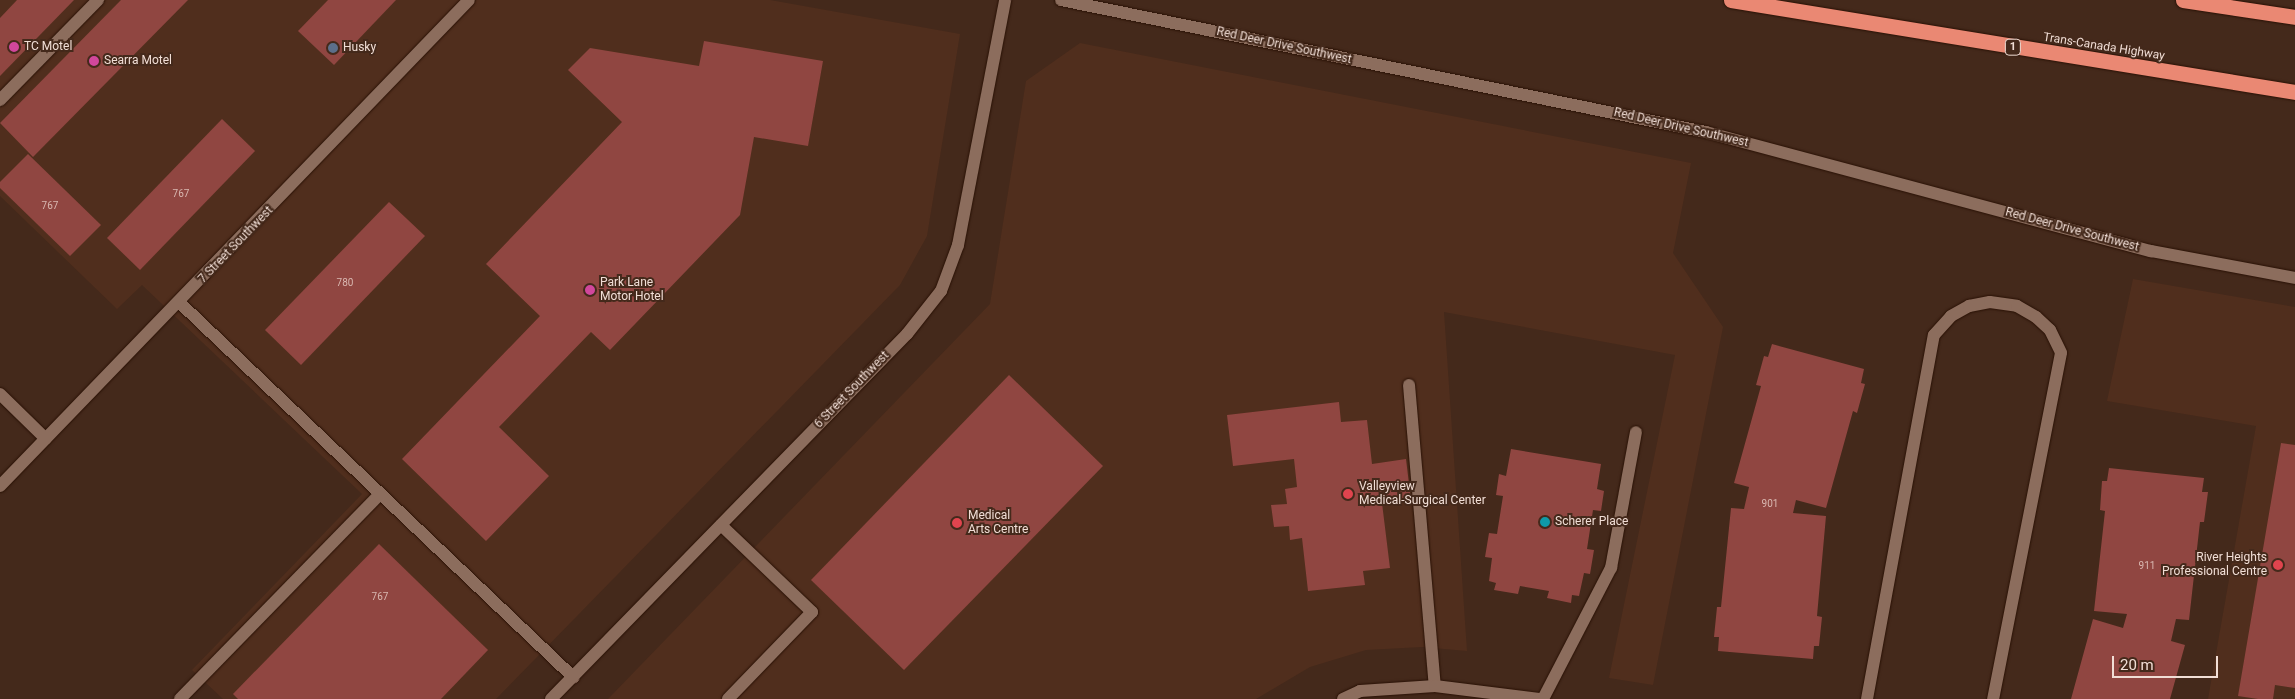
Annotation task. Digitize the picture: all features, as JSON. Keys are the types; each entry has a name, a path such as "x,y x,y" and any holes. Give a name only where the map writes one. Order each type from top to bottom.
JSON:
{"highway":[{"name":"Trans-Canada Highway","path":"1731,0 2295,92"},
{"path":"2183,0 2295,17"}],"street":[{"path":"0,100 98,0"},
{"name":"7 Street Southwest","path":"0,486 180,303 468,0"},
{"name":"6 Street Southwest","path":"551,699 907,334 941,291 958,246 1005,0"},
{"name":"Red Deer Drive Southwest","path":"1061,0 1706,132 2151,252 2295,278"},
{"path":"1867,699 1934,335 1951,316 1969,306 1990,302 2017,306 2036,317 2050,330 2061,353 1993,699"},
{"path":"180,303 573,677"},
{"path":"1409,385 1435,686"},
{"path":"0,394 46,439"},
{"path":"1543,699 1612,568 1636,432"},
{"path":"180,699 380,494"},
{"path":"721,524 812,612 728,699"},
{"path":"1343,699 1360,691 1435,686 1538,699"}],"shaded area":[{"path":"0,0 770,0 960,34 927,236 900,285 496,699 223,699 192,670 362,494 142,285 117,309 0,196"},
{"path":"1080,43 1691,163 1673,253 1723,327 1653,685 1609,678 1675,355 1444,312 1467,651 1422,647 1366,650 1310,667 1256,699 608,699 990,304 1026,81"},
{"path":"2133,279 2295,307 2295,699 2208,699 2256,426 2107,401"}],"building":[{"name":"TC Motel","path":"17,0 74,0 0,76 0,18"},
{"name":"Searra Motel","path":"121,0 188,0 33,157 0,123"},
{"name":"Husky","path":"328,0 396,0 334,65 298,31"},
{"name":"Park Lane Motor Hotel","path":"704,41 823,61 808,146 754,137 740,215 610,350 591,332 499,427 549,476 486,541 402,459 540,316 486,264 622,122 568,70 590,48 699,66"},
{"path":"222,119 255,151 140,270 107,238"},
{"path":"28,154 101,225 70,256 0,188 0,182"},
{"path":"389,202 425,236 301,365 265,330"},
{"path":"1772,344 1864,369 1861,383 1865,384 1857,413 1853,411 1826,508 1796,500 1793,513 1826,516 1817,616 1822,617 1819,646 1814,646 1813,659 1718,651 1719,637 1714,637 1717,607 1721,607 1731,508 1744,509 1749,487 1734,483 1761,386 1756,385 1764,356 1768,357"},
{"name":"Medical Arts Centre","path":"1009,375 1103,466 904,670 811,580"},
{"name":"Valleyview Medical-Surgical Center","path":"1339,402 1341,422 1367,420 1372,464 1406,459 1411,500 1382,503 1390,568 1363,571 1365,585 1308,591 1302,538 1290,540 1289,526 1274,527 1271,505 1287,504 1285,489 1297,487 1294,459 1233,466 1227,415"},
{"name":"River Heights Professional Centre","path":"2281,443 2295,445 2295,688 2275,685 2273,699 2258,699 2238,696"},
{"name":"Scherer Place","path":"1511,449 1601,464 1597,489 1604,491 1601,511 1593,510 1587,549 1594,550 1590,574 1584,573 1579,596 1572,595 1571,603 1547,598 1549,591 1520,586 1518,594 1494,590 1496,583 1489,581 1492,558 1485,557 1489,533 1497,534 1503,496 1496,495 1499,474 1506,476"},
{"path":"2109,468 2204,478 2202,492 2208,492 2204,522 2200,522 2189,620 2176,619 2171,641 2185,645 2170,699 2071,699 2093,619 2123,628 2127,614 2094,611 2105,511 2100,510 2102,481 2107,481"},
{"path":"379,544 488,650 441,699 238,699 233,694"}],"place":[{"name":"TC Motel","path":"14,47"},
{"name":"Husky","path":"333,48"},
{"name":"Searra Motel","path":"94,61"},
{"name":"Park Lane Motor Hotel","path":"590,290"},
{"name":"Valleyview Medical-Surgical Center","path":"1348,494"},
{"name":"Scherer Place","path":"1545,522"},
{"name":"Medical Arts Centre","path":"957,523"},
{"name":"River Heights Professional Centre","path":"2278,565"}]}
